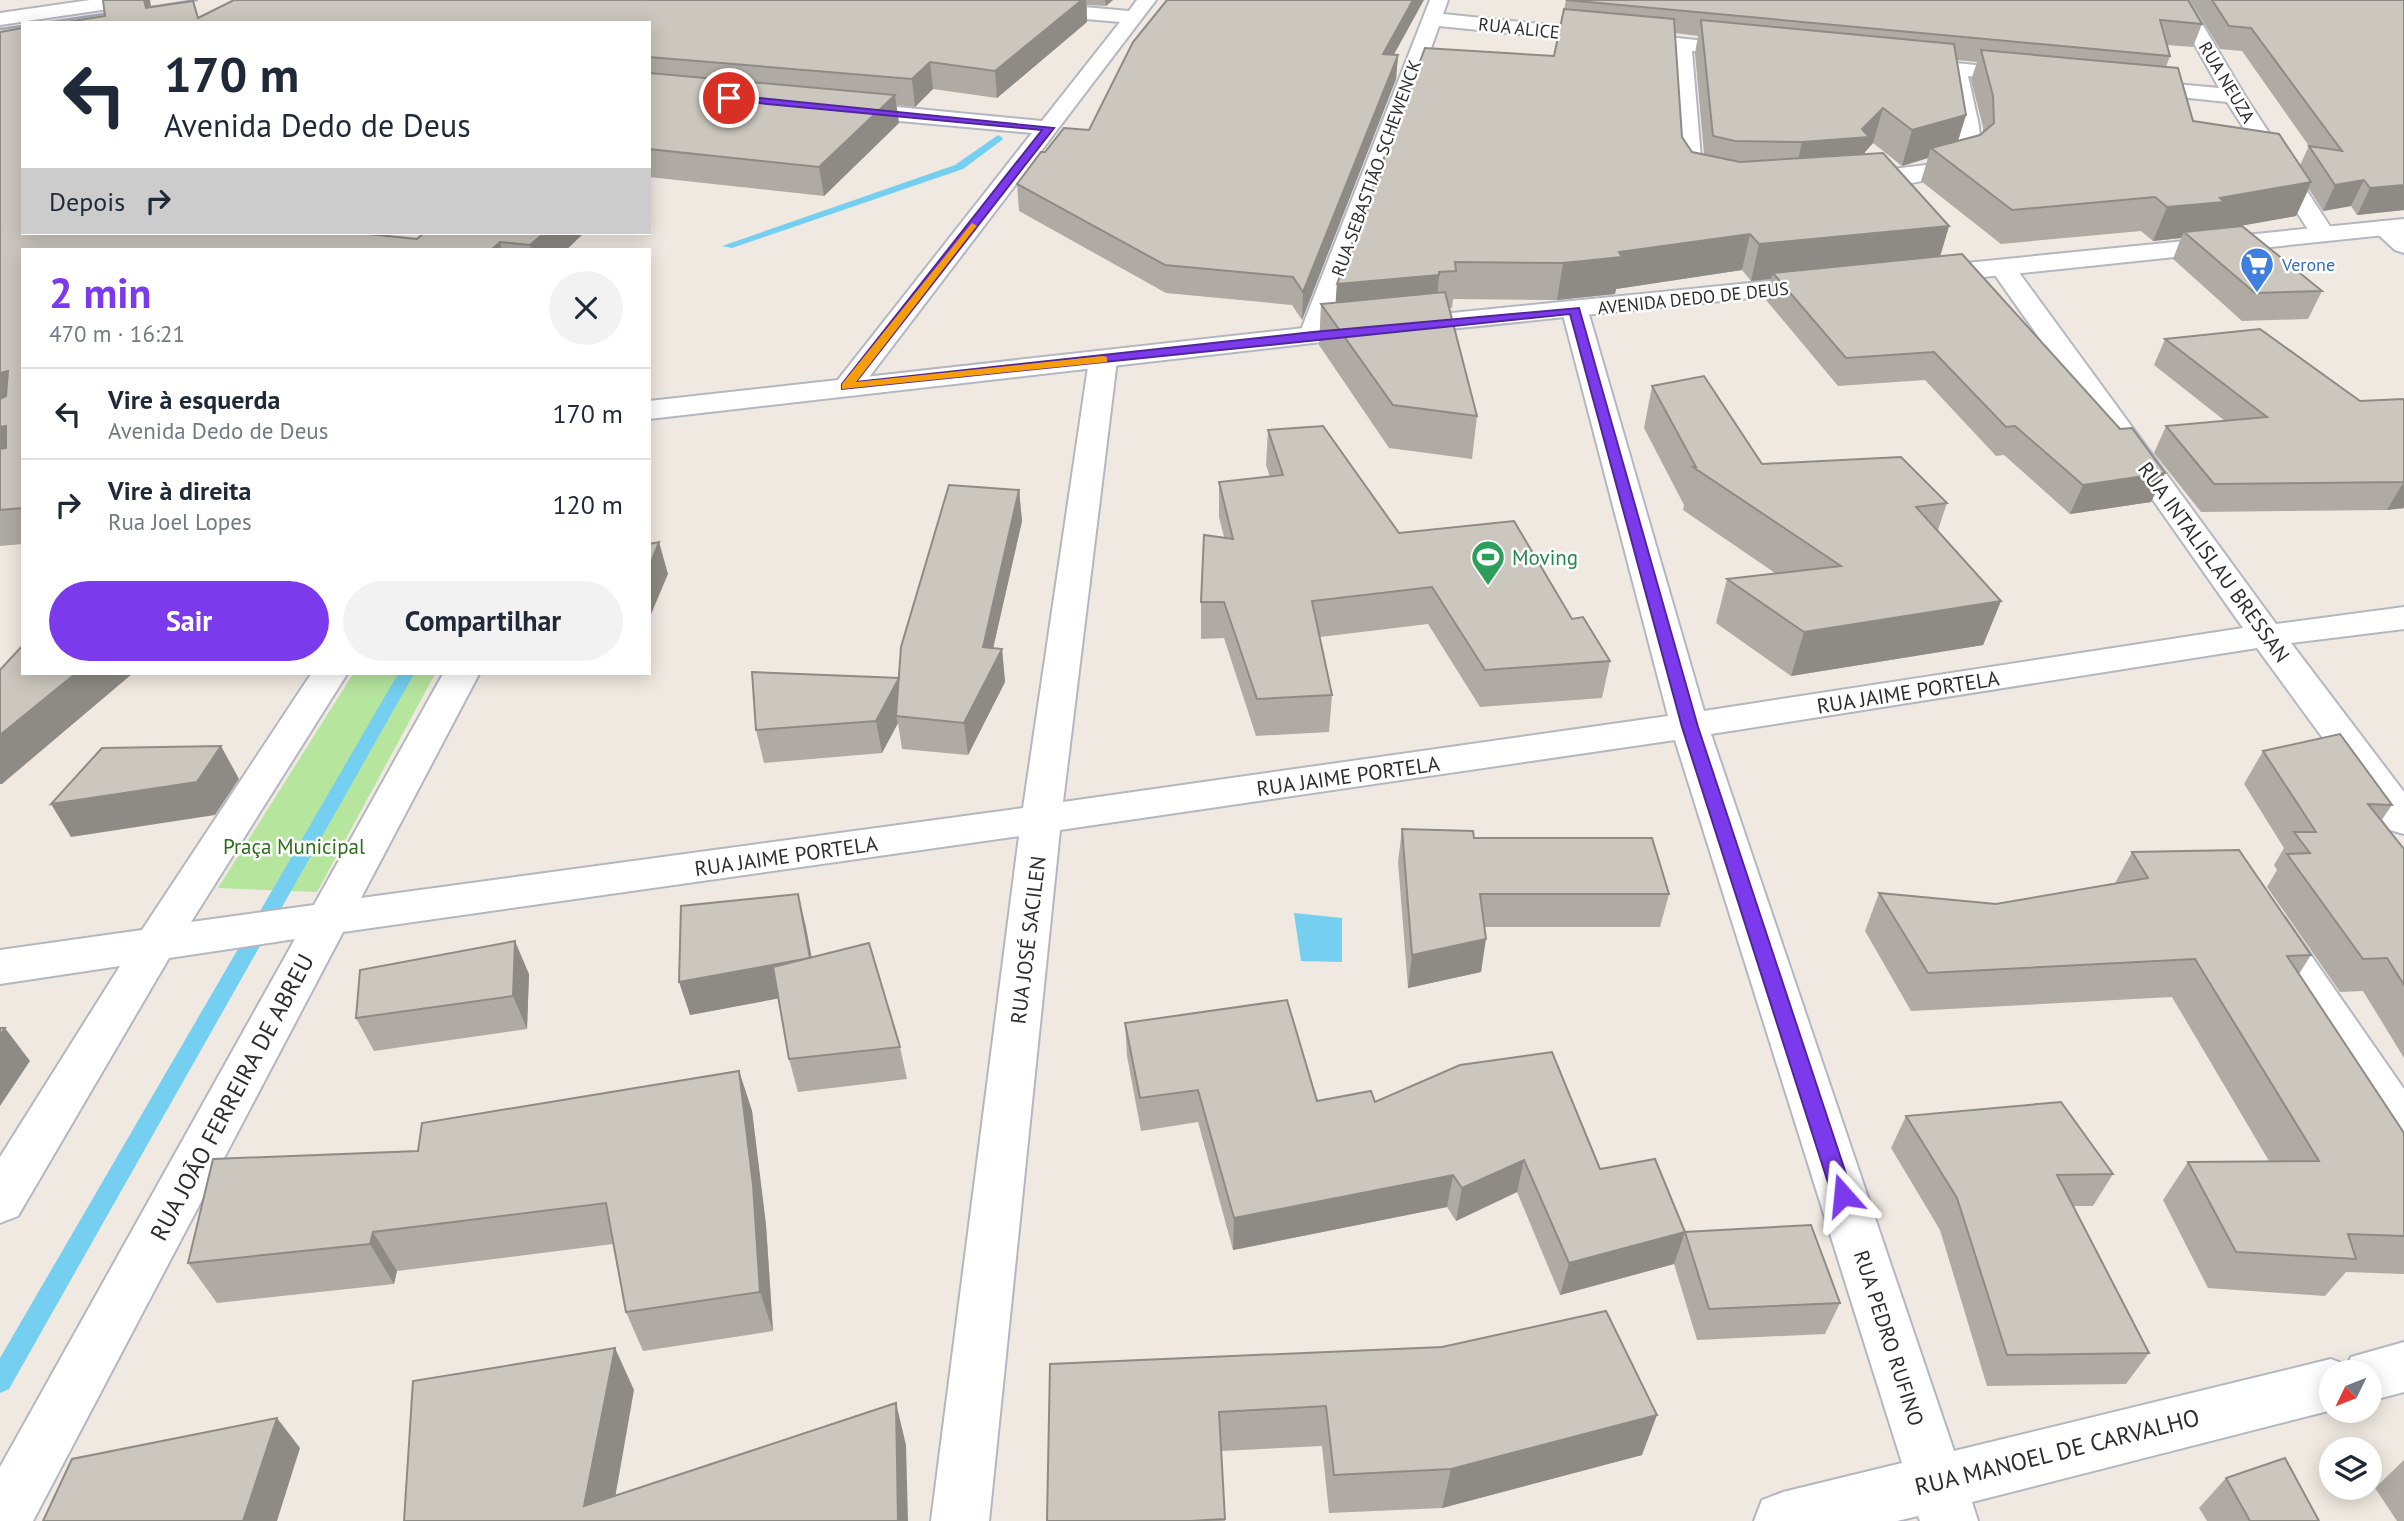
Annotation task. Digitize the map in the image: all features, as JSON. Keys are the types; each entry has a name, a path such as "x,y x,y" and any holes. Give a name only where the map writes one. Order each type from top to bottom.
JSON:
{"street":[{"path":"0,19 129,0"},
{"path":"938,0 1141,9"},
{"name":"RUA NEUZA","path":"2179,0 2234,96 2323,234"},
{"path":"847,387 1141,9"},
{"name":"RUA ALICE","path":"1435,9 1681,44 1763,51"},
{"name":"RUA SEBASTIÃO SCHEWENCK","path":"1313,335 1435,9"},
{"path":"1681,44 1690,170 1694,180 1736,188"},
{"path":"1887,63 2053,78"},
{"path":"1832,181 1937,169 1958,163 1970,155 1968,126 1956,69"},
{"path":"2109,84 2234,96"},
{"path":"828,107 1049,128"},
{"path":"1907,276 2393,227 2404,245"},
{"name":"RUA INTALISLAU BRESSAN","path":"2003,268 2266,635 2404,820"},
{"name":"AVENIDA DEDO DE DEUS","path":"651,410 1313,335 1575,311 1852,281"},
{"name":"RUA PEDRO RUFINO","path":"1575,311 1690,727 1943,1501"},
{"name":"RUA JOSÉ SACILEN","path":"960,1521 1041,821 1103,360"},
{"name":"RUA JAIME PORTELA","path":"0,967 174,940 1041,821 1690,727 2266,635 2404,618"},
{"path":"0,1201 174,940 328,675"},
{"name":"RUA JOÃO FERREIRA DE ABREU","path":"2,1521 309,922 460,675"},
{"path":"2250,900 2404,1127"},
{"path":"2382,1372 2404,1367"},
{"name":"RUA MANOEL DE CARVALHO","path":"1783,1521 1943,1501 2319,1389"}],"green space":[{"name":"Praça Municipal","path":"352,675 434,675 317,892 218,888"}],"water":[{"path":"1294,913 1342,918 1342,962 1301,961"}],"building":[{"path":"103,0 144,0 146,8 193,1 198,18 234,0 1082,0 995,71 930,62 912,79 651,57 651,21 73,21 105,16"},
{"path":"1167,0 1413,0 1383,54 1398,55 1303,292 1293,277 1165,265 1017,184 1041,152 1045,152 1064,128 1089,130 1133,42"},
{"path":"1566,0 2188,0 2202,24 2160,20 2170,56"},
{"path":"2212,0 2404,0 2404,185 2370,188 2364,180 2335,185 2309,146 2342,151 2251,28 2229,26"},
{"path":"1564,9 1674,19 1682,137 1692,152 1740,162 1883,153 1949,226 1759,244 1750,234 1619,252 1622,257 1563,263 1455,262 1456,271 1439,272 1439,275 1337,284 1425,48 1554,56"},
{"path":"1701,20 1954,44 1966,115 1912,130 1883,108 1862,129 1869,137 1802,142 1735,141 1713,136"},
{"path":"21,28 21,235 378,235 417,239 422,235 542,235 530,245 500,242 493,248 21,248 21,508 0,510 0,449 6,448 6,426 0,427 0,399 6,396 8,371 0,373 0,32"},
{"path":"1981,50 2178,68 2193,121 2279,134 2311,182 2220,198 2224,202 2167,207 2155,197 2012,210 1931,148 1980,135 1994,123 1993,96"},
{"path":"651,73 895,95 819,167 651,149"},
{"path":"2242,226 2322,291 2255,293 2184,232"},
{"path":"1962,254 2120,429 2132,428 2165,473 2083,485 2015,426 2006,427 1934,352 1846,358 1773,273"},
{"path":"1445,292 1477,416 1393,405 1321,304"},
{"path":"2260,329 2360,401 2404,399 2404,482 2214,484 2166,426 2267,417 2165,339"},
{"path":"1704,376 1762,464 1901,457 1947,503 1916,507 2001,601 1804,632 1727,579 1841,566 1693,467 1696,467 1652,386"},
{"path":"1323,426 1399,533 1514,521 1572,619 1583,617 1610,661 1485,670 1432,587 1312,601 1332,695 1257,699 1224,602 1201,602 1204,535 1233,539 1219,482 1283,475 1268,430"},
{"path":"949,485 1019,490 983,647 1002,649 964,723 896,716 901,647"},
{"path":"659,542 651,562 651,544"},
{"path":"21,647 21,675 74,675 0,735 0,670"},
{"path":"752,672 899,678 876,721 756,730"},
{"path":"2340,734 2392,805 2368,804 2404,849 2404,985 2387,958 2363,959 2287,854 2310,853 2294,832 2316,832 2263,751"},
{"path":"221,746 197,782 51,804 102,748"},
{"path":"1402,829 1473,831 1474,838 1652,838 1669,894 1480,894 1486,939 1412,955"},
{"path":"2239,850 2311,955 2287,956 2404,1133 2404,1236 2348,1234 2356,1259 2236,1252 2188,1162 2319,1161 2195,959 1928,973 1879,893 1996,904 2148,878 2132,852"},
{"path":"798,894 810,958 679,982 681,906"},
{"path":"515,941 513,996 356,1018 360,970"},
{"path":"869,943 900,1047 789,1059 773,967"},
{"path":"1287,1000 1317,1101 1371,1091 1375,1102 1460,1065 1552,1052 1600,1169 1655,1159 1685,1232 1569,1263 1524,1160 1462,1188 1453,1175 1234,1218 1198,1090 1140,1098 1125,1023"},
{"path":"739,1071 753,1185 760,1292 626,1312 606,1203 373,1232 370,1244 188,1263 213,1159 418,1151 422,1123"},
{"path":"2061,1102 2113,1174 2057,1175 2149,1353 2007,1355 1957,1198 1906,1116"},
{"path":"1811,1225 1840,1303 1709,1309 1685,1232"},
{"path":"1606,1311 1657,1415 1451,1469 1334,1475 1326,1406 1219,1412 1225,1519 1047,1521 1050,1364 1442,1347"},
{"path":"615,1348 584,1506 896,1403 898,1521 404,1521 413,1381"},
{"path":"277,1418 243,1521 43,1521 72,1459"},
{"path":"2285,1458 2319,1521 2250,1521 2226,1478"}],"waterway":[{"path":"728,246 959,167 998,138"},
{"path":"0,1381 405,675"}],"railway":[{"path":"57,21 197,0"},
{"path":"0,29 21,26"}],"slow traffic":[{"path":"972,226 847,387 1103,360"}],"place":[{"name":"Verone","path":"2257,294"},
{"name":"Moving","path":"1488,587"}],"route":[{"path":"729,98 1049,128 847,387 1313,335 1575,311 1690,727 1843,1195"}]}
